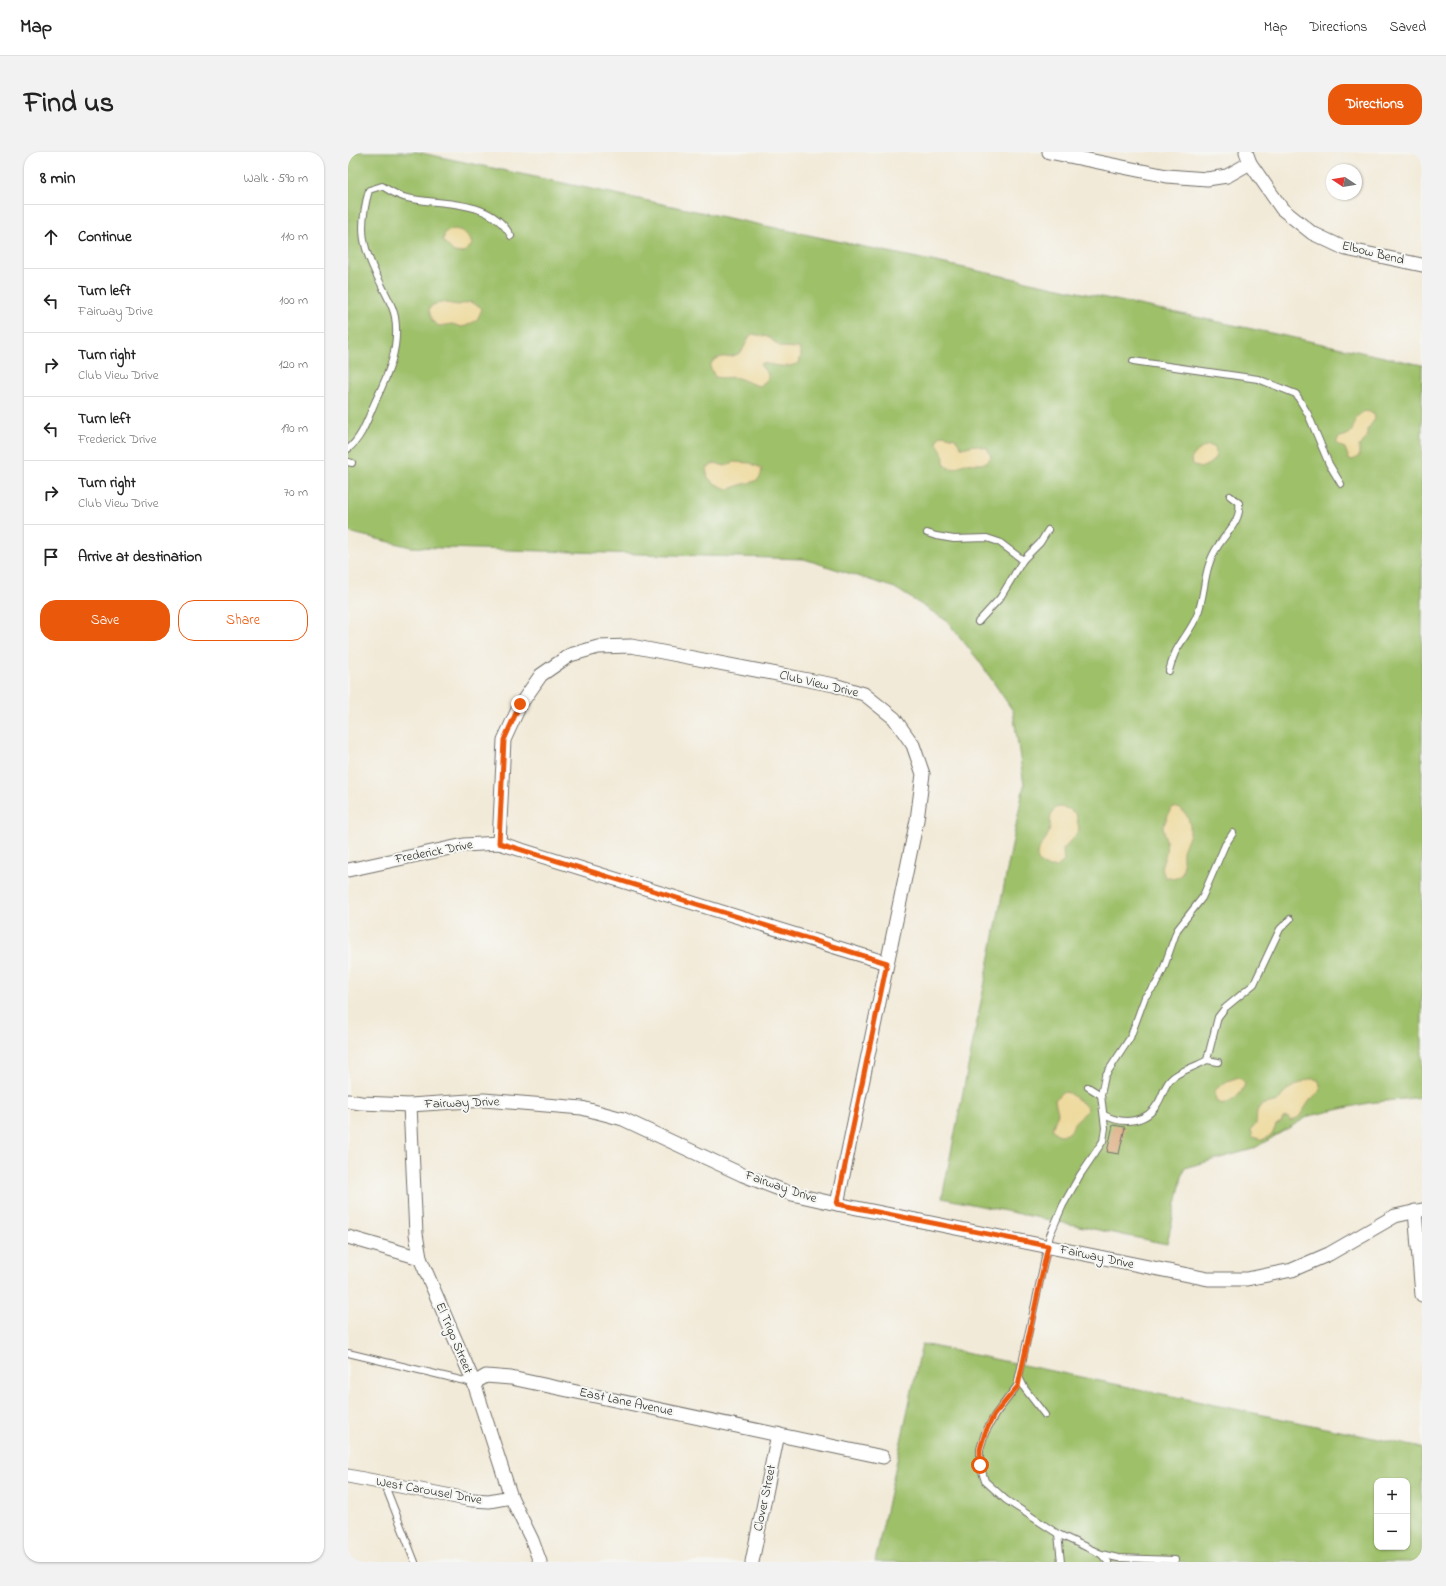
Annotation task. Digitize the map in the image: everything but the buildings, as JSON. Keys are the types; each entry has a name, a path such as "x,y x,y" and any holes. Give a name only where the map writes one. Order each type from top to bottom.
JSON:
{"street":[{"path":"1048,152 1167,176 1207,179 1227,176 1248,158"},
{"name":"Elbow Bend","path":"1248,158 1282,210 1312,233 1346,249 1422,265"},
{"name":"Club View Drive","path":"499,843 504,740 520,704 541,675 570,655 598,648 631,646 834,685 864,694 894,718 913,745 923,774 917,820 837,1204"},
{"name":"Frederick Drive","path":"348,870 464,845 499,843 887,963"},
{"name":"Fairway Drive","path":"348,1101 410,1105 484,1100 582,1108 623,1119 743,1175 792,1194 1208,1279 1247,1279 1292,1270 1329,1254 1395,1216 1419,1211"},
{"name":"El Trigo Street","path":"410,1105 416,1234 420,1258 474,1383 511,1497 532,1540 540,1562"},
{"path":"1419,1211 1422,1295"},
{"path":"348,1237 420,1258"},
{"name":"East Lane Avenue","path":"474,1383 486,1376 511,1378 883,1456"},
{"name":"Clover Street","path":"752,1562 778,1434"},
{"name":"West Carousel Drive","path":"348,1476 472,1500 489,1501 511,1497"}],"lane":[{"path":"348,449 362,432 387,379 397,334 395,316 390,300 380,284 363,242 362,223 369,190 382,186 407,198 468,206 496,218 506,227 511,236"},
{"path":"1133,361 1258,379 1296,394 1308,414 1329,464 1342,484"},
{"path":"1169,671 1175,652 1191,628 1198,612 1209,564 1218,545 1226,536 1239,514 1239,503 1230,496"},
{"path":"978,622 1000,598 1023,560 1040,543 1048,530"},
{"path":"927,532 936,536 954,539 977,538 993,540 999,542 1023,560"},
{"path":"1175,1560 1118,1558 1101,1554 1058,1534 1006,1500 986,1481 980,1465 980,1449 985,1433 994,1415 1018,1386 1050,1235 1063,1205 1080,1175 1103,1141 1105,1128 1101,1095 1105,1076 1130,1038 1145,997 1156,984 1163,970 1177,930 1202,898 1224,845 1233,834"},
{"path":"1207,1060 1218,1017 1225,1008 1254,984 1280,929 1290,919"},
{"path":"1104,1114 1124,1122 1134,1121 1153,1112 1159,1103 1165,1085 1173,1077 1207,1060 1218,1062"},
{"path":"1088,1088 1101,1095"},
{"path":"348,1353 474,1383"},
{"path":"1019,1377 1025,1390 1045,1415"},
{"path":"384,1483 415,1562"},
{"path":"1058,1534 1061,1562"},
{"path":"1101,1554 1108,1562"}],"green space":[{"path":"348,152 417,152 1422,365 1422,1097 1368,1103 1309,1116 1253,1149 1184,1168 1167,1244 942,1198 1024,785 1013,711 979,661 947,621 895,588 804,559 411,547 348,532"},
{"path":"922,1344 1422,1448 1422,1562 875,1562"}],"sand":[{"path":"455,229 462,231 468,237 472,245 463,253 454,252 443,241 445,232"},
{"path":"440,302 458,305 470,302 482,309 477,320 466,326 461,327 452,324 439,326 432,321 429,310 431,306"},
{"path":"752,334 768,337 781,347 799,348 801,355 799,363 785,366 762,363 760,365 768,374 768,379 760,386 738,378 715,377 710,367 712,362 718,358 735,355 741,352"},
{"path":"1365,411 1374,413 1375,419 1367,430 1367,438 1359,446 1359,456 1353,460 1349,459 1345,448 1337,445 1337,440 1340,437 1350,433 1356,419"},
{"path":"943,435 955,438 962,448 975,445 987,448 991,457 982,464 965,464 954,468 949,468 945,464 944,456 937,443 939,437"},
{"path":"1209,445 1215,448 1216,452 1216,455 1212,461 1200,468 1194,465 1191,460 1194,455"},
{"path":"734,462 750,463 761,468 761,476 756,481 738,485 731,489 717,485 708,478 706,469 715,463 725,466"},
{"path":"1061,807 1069,809 1076,814 1079,829 1073,839 1063,849 1064,861 1057,867 1047,867 1041,863 1037,854 1049,832 1053,811 1055,808"},
{"path":"1171,808 1183,811 1188,817 1190,826 1190,833 1183,851 1183,871 1174,879 1165,877 1161,867 1166,851 1166,838 1163,827"},
{"path":"1239,1077 1245,1083 1241,1092 1234,1100 1225,1103 1216,1101 1215,1090 1227,1081"},
{"path":"1308,1079 1315,1079 1319,1081 1321,1090 1310,1100 1299,1117 1290,1121 1288,1117 1283,1118 1281,1122 1276,1125 1272,1135 1262,1140 1253,1137 1251,1130 1256,1124 1257,1111 1261,1105 1278,1101 1287,1090"},
{"path":"1065,1092 1083,1104 1087,1109 1084,1114 1074,1123 1069,1133 1061,1135 1052,1129 1058,1113 1055,1100 1060,1094"}],"route":[{"path":"520,704 504,740 499,843 887,963 837,1204 1048,1246 1018,1386 994,1415 985,1433 980,1449 980,1465"}]}
